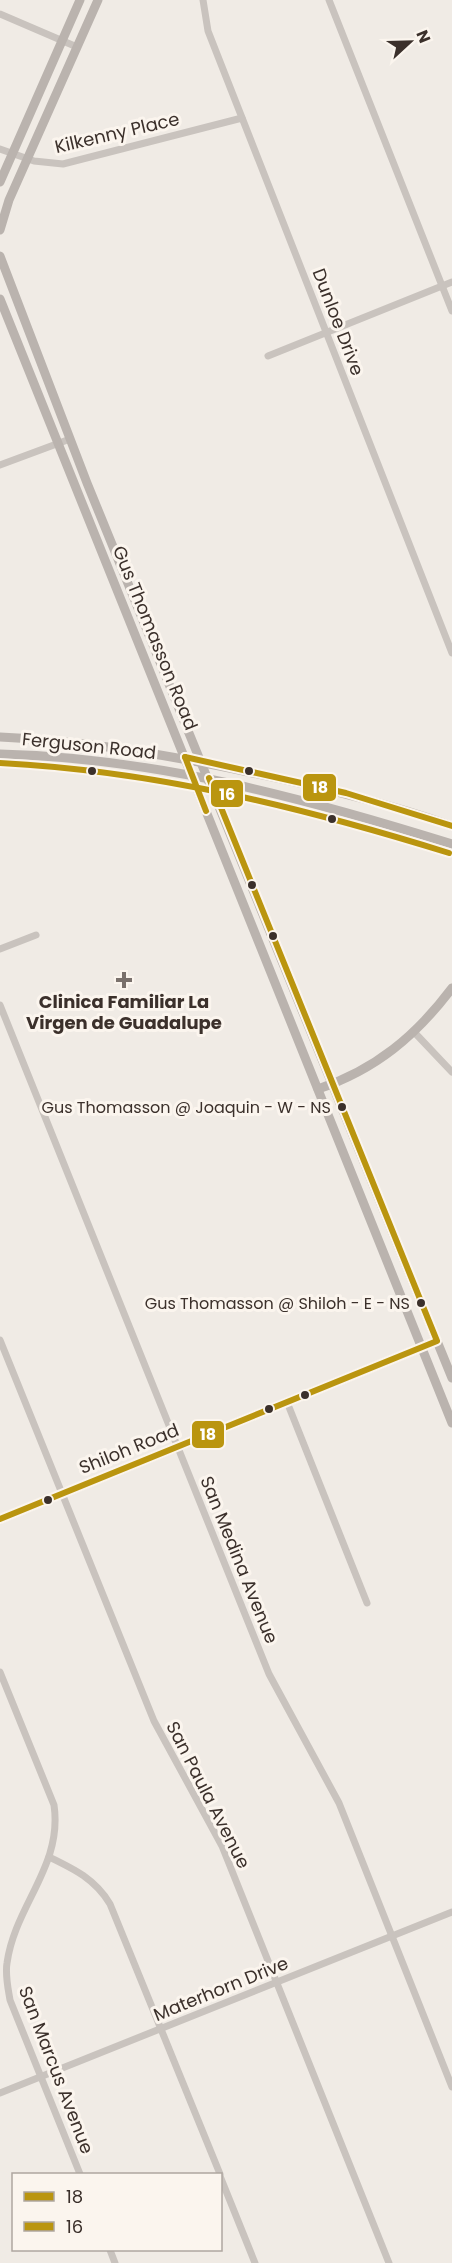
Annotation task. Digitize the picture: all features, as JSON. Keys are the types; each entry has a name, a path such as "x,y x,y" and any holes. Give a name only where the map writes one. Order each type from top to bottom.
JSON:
{"main road":[{"path":"0,182 80,0"},
{"path":"0,230 9,200 98,0"},
{"name":"Gus Thomasson Road","path":"0,256 70,439 452,1378"},
{"name":"Gus Thomasson Road","path":"0,299 452,1423"},
{"path":"20,349 32,343"},
{"path":"115,584 128,579"},
{"name":"Ferguson Road","path":"0,736 94,744 185,757 346,793 452,826"},
{"name":"Ferguson Road","path":"0,754 60,757 192,774 301,799 452,844"},
{"path":"229,868 247,872"},
{"path":"270,970 285,964"},
{"path":"318,1089 364,1070 415,1033 452,988"},
{"name":"Shiloh Road","path":"0,1519 437,1341"}],"street":[{"name":"Dunloe Drive","path":"203,0 208,31 452,653"},
{"path":"329,0 452,310"},
{"path":"0,14 77,47"},
{"name":"Kilkenny Place","path":"0,149 27,159 63,164 242,118"},
{"path":"268,356 452,282"},
{"path":"0,465 70,439"},
{"path":"0,949 36,935"},
{"name":"San Medina Avenue","path":"0,1005 269,1674 339,1803 452,2087"},
{"path":"415,1033 452,1072"},
{"name":"San Paula Avenue","path":"0,1340 154,1721 222,1846 389,2263"},
{"path":"287,1402 368,1603"},
{"name":"San Marcus Avenue","path":"0,1672 54,1805 57,1826 55,1844 3,1965 10,2000 79,2173"},
{"path":"49,1857 89,1878 101,1889 110,1904 219,2173"},
{"name":"Materhorn Drive","path":"0,2092 452,1912"},
{"path":"222,2180 255,2263"}],"transit line":[{"name":"18","path":"185,757 206,811"},
{"name":"18","path":"185,757 346,793 452,826"},
{"name":"16","path":"0,763 115,774 227,794 283,806 449,853"},
{"name":"18","path":"0,1519 437,1341 209,778"}],"place":[{"name":"Clinica Familiar La Virgen de Guadalupe","path":"124,980"},
{"name":"Gus Thomasson @ Joaquin - W - NS","path":"342,1107"},
{"name":"Gus Thomasson @ Shiloh - E - NS","path":"421,1303"}]}
